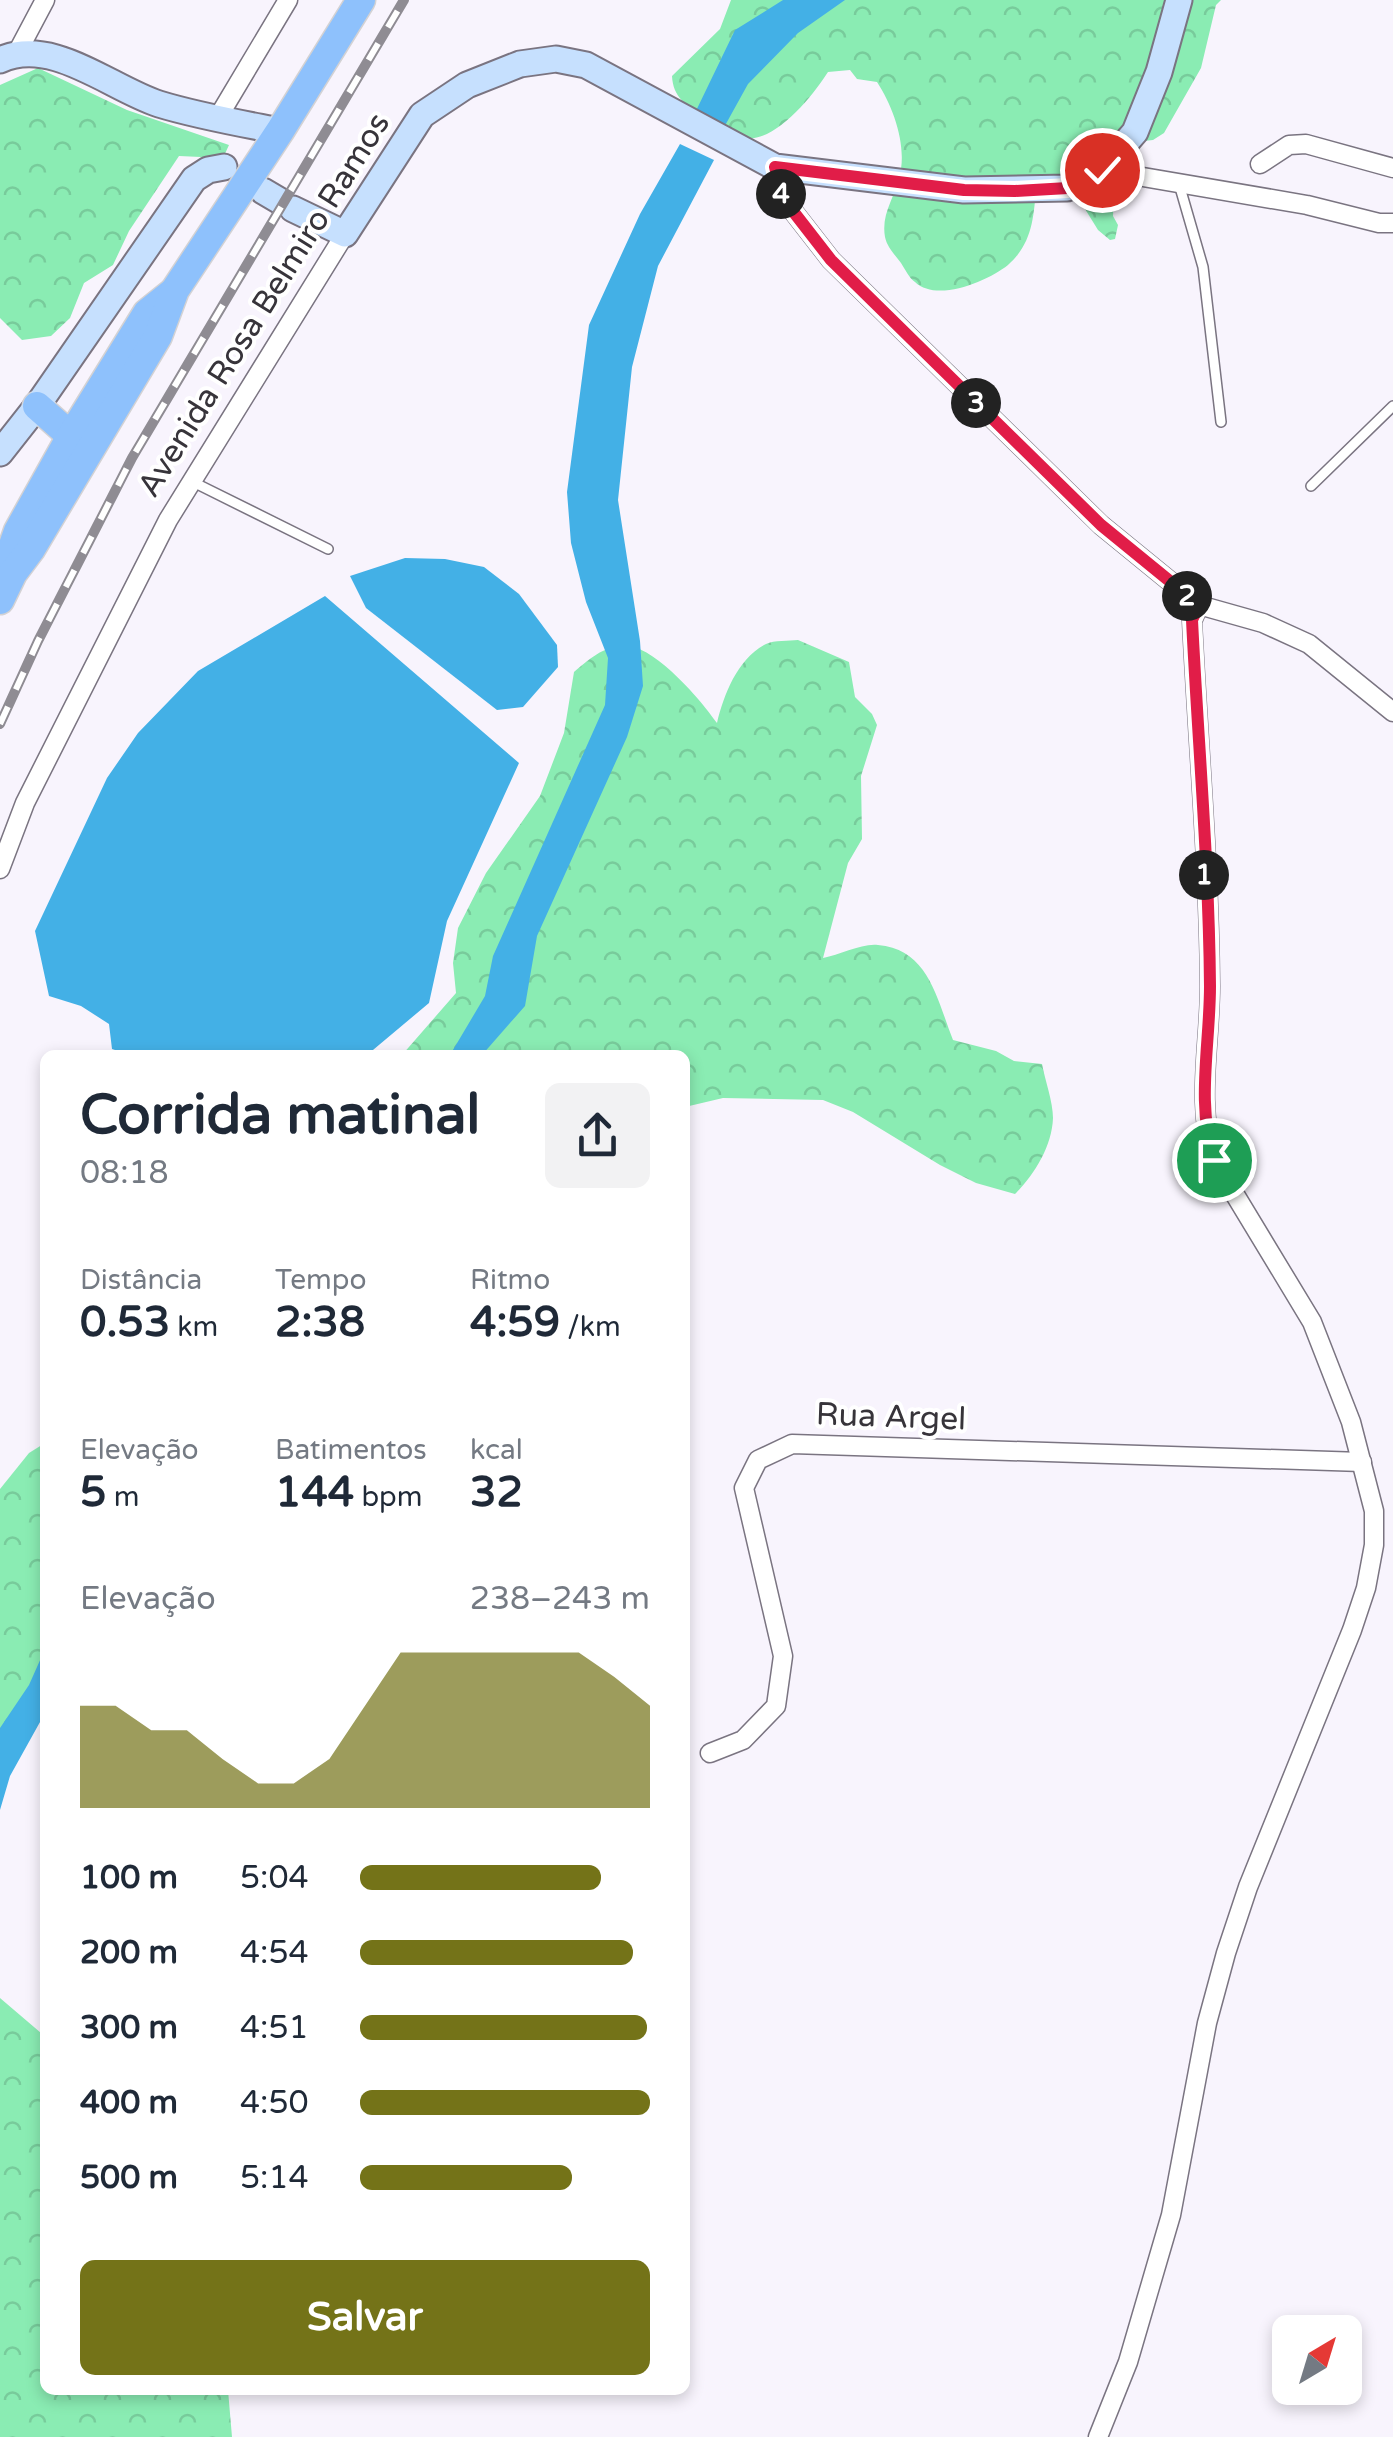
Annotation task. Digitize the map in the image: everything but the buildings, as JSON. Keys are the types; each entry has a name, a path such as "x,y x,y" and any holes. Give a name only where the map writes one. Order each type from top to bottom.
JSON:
{"main road":[{"path":"0,600 158,336 175,290 361,0"},
{"name":"Avenida Rosa Belmiro Ramos","path":"345,234 422,115 467,86 520,64 556,59 586,65 775,167 964,190 1068,188 1102,170 1135,132 1159,72 1179,0"},
{"path":"9,56 65,61 156,103 280,131"},
{"path":"0,453 37,406 194,178 224,167"},
{"path":"279,200 345,234"},
{"path":"13,573 12,548 18,531 71,436 147,313 175,290"},
{"path":"31,549 35,530 75,452 71,436 37,406"}],"street":[{"path":"9,56 45,0"},
{"path":"217,119 288,0"},
{"path":"1260,164 1289,145 1306,144 1393,168"},
{"path":"775,167 782,197 831,260 1101,525 1199,605 1262,623 1309,644 1393,712"},
{"path":"1102,170 1307,205 1378,224 1393,223"},
{"name":"Avenida Rosa Belmiro Ramos","path":"0,869 25,803 168,520 345,234"},
{"path":"1104,2435 1170,2215 1207,2023 1226,1953 1248,1887 1366,1588 1374,1545 1374,1511 1351,1422 1312,1322 1214,1160 1206,1135 1210,988 1192,620 1199,605"},
{"name":"Rua Argel","path":"710,1753 743,1740 776,1706 782,1656 744,1488 758,1460 792,1444 1362,1462"}],"lane":[{"path":"1180,184 1203,267 1220,422"},
{"path":"1310,486 1393,406"},
{"path":"193,482 328,548"}],"green space":[{"path":"731,0 1221,0 1216,5 1201,68 1164,133 1153,140 1126,143 1108,164 1114,195 1113,216 1118,225 1115,239 1110,240 1098,230 1069,183 1036,187 1030,229 1016,257 976,283 936,290 913,280 886,241 885,221 902,154 894,116 877,82 857,79 850,70 828,72 793,115 757,138 735,134 678,95 672,76 720,29"},
{"path":"38,68 127,110 229,145 223,158 179,156 129,231 113,265 84,283 70,318 51,336 22,340 0,318 0,85"},
{"path":"798,640 849,662 855,697 877,725 861,776 862,839 848,863 823,958 872,945 895,949 909,956 929,979 953,1040 996,1051 1014,1061 1042,1064 1052,1105 1052,1128 1041,1159 1015,1194 976,1183 853,1112 823,1100 723,1098 690,1106 690,1050 406,1050 456,993 453,963 458,928 486,873 540,796 564,733 574,672 599,653 629,646 653,656 678,677 717,723 740,668 756,650 769,643"},
{"path":"40,1446 40,1679 0,1756 0,1489 29,1453"},
{"path":"0,1998 40,2032 40,2395 228,2395 232,2437 0,2437"}],"water":[{"path":"783,0 845,0 798,33 748,84 722,131 694,115 735,30"},
{"path":"680,144 714,160 658,266 632,367 618,500 640,641 643,686 627,737 537,936 525,1006 486,1050 453,1050 485,996 493,956 605,705 608,658 586,602 571,543 567,492 589,325 640,214"},
{"path":"405,558 445,559 484,567 519,594 557,645 558,667 523,707 497,710 366,608 350,576"},
{"path":"325,596 519,763 447,921 429,1003 373,1050 115,1050 109,1024 81,1006 49,996 35,931 107,778 138,733 198,671"},
{"path":"40,1660 40,1722 10,1776 0,1810 0,1728 29,1685"}],"railway":[{"path":"0,724 132,458 404,0"}],"route":[{"path":"1102,170 1068,188 1015,191 964,190 775,167 782,197 831,260 1101,525 1199,605 1192,620 1210,988 1204,1112 1214,1160"}]}
